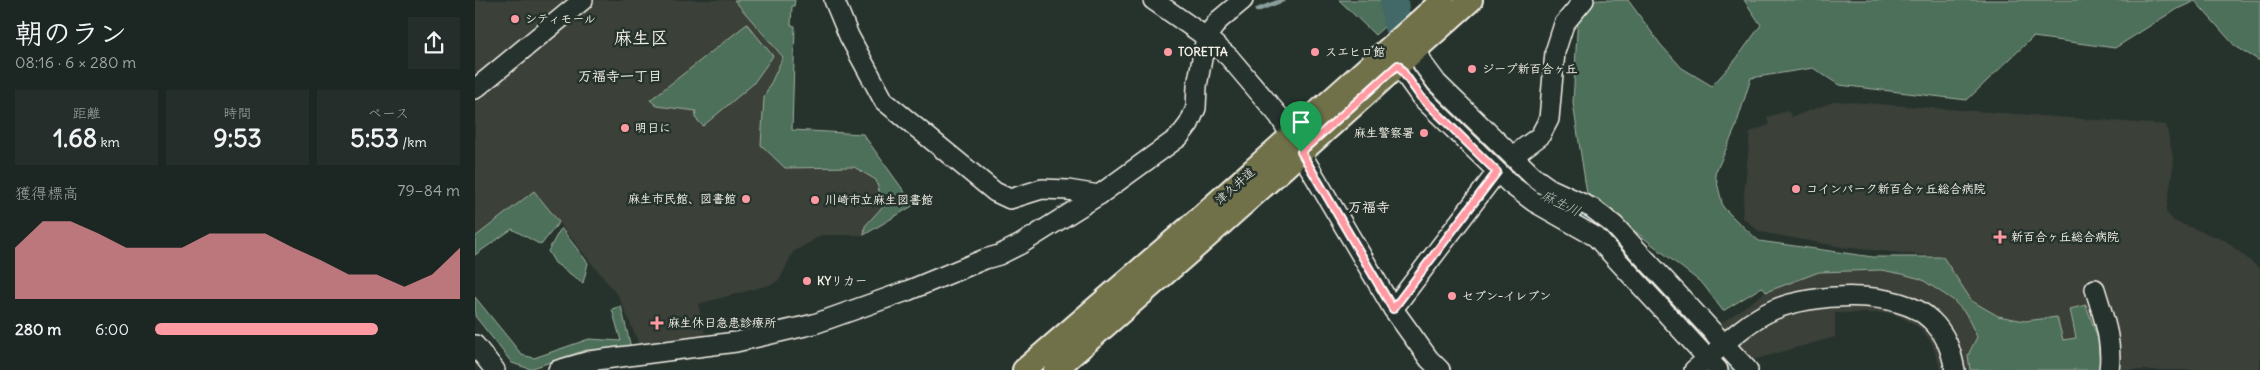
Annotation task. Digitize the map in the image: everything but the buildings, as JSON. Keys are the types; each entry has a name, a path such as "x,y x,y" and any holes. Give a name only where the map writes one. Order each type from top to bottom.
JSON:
{"main road":[{"name":"津久井道","path":"1406,49 1443,0"},
{"name":"津久井道","path":"1025,370 1296,144 1406,49 1471,0"},
{"name":"津久井道","path":"1055,370 1296,144"}],"street":[{"path":"475,90 583,0"},
{"path":"834,0 849,36 884,101 995,192 1010,199 1042,189 1069,190 1099,195"},
{"path":"1153,0 1206,37 1229,57 1279,116 1393,309 1429,360 1439,370"},
{"path":"558,370 589,361 735,342 814,324 907,292 985,258 999,255 1021,244 1099,195 1179,138 1189,124 1196,108 1197,86 1206,37 1219,20 1243,0"},
{"path":"1393,309 1497,156 1540,136 1549,119 1555,52 1564,24 1584,0"},
{"path":"1406,49 1423,64 1497,156"},
{"path":"1406,49 1421,97 1497,156 1549,188 1592,208 1614,225 1712,358 1748,370"},
{"path":"2095,289 2109,336 2111,354 2109,370"},
{"path":"1712,358 1773,310 1806,300 1842,297 1904,303 1929,318 1944,335 1952,351 1955,370"},
{"path":"475,346 495,370"}],"shaded area":[{"path":"475,0 734,0 783,57 764,98 785,168 854,167 876,180 883,206 865,226 864,235 822,235 793,252 780,279 773,284 698,304 706,338 642,351 619,297 534,192 475,237"},
{"name":"新百合ヶ丘総合病院","path":"1836,101 2166,125 2174,162 2166,212 2174,221 2226,241 2260,269 2260,370 2098,370 2100,366 2077,338 2063,341 2057,317 2025,321 1998,316 1972,301 1943,257 1842,247 1760,232 1742,217 1750,132 1769,125 1767,117 1788,111 1792,117"},
{"path":"1881,270 1921,279 1953,300 1966,314 1977,338 1968,355 1970,370 1941,370 1932,343 1920,328 1901,317 1888,313 1835,313 1835,337 1749,361 1742,356 1740,347 1720,324 1766,292 1791,281 1819,272"}],"green space":[{"path":"734,0 795,0 794,6 792,6 791,25 795,26 792,130 863,134 914,205 864,235 865,226 883,206 876,180 854,167 785,168 761,145 764,98 783,57"},
{"path":"1339,0 1383,0 1385,26 1375,35"},
{"path":"1593,0 1628,0 1661,45 1682,68 1712,86 1737,58 1761,25 1744,0 2260,0 2260,61 2235,46 2195,1 2175,10 2115,48 2033,37 1967,100 1839,85 1813,68 1751,78 1735,129 1715,174 1723,207 1759,241 1873,257 1943,257 1972,301 1998,316 2025,321 2057,317 2063,340 2076,338 2070,309 2086,305 2098,339 2100,366 2098,370 1970,370 1968,355 1977,337 1966,314 1953,300 1921,279 1881,270 1819,272 1766,292 1762,287 1723,311 1703,284 1587,194 1573,103 1578,15"},
{"path":"747,24 773,56 753,84 703,126 695,118 696,111 657,106 650,100"},
{"path":"534,191 559,222 541,245 512,229 475,255 475,237"},
{"path":"561,228 588,263 583,283 555,263 548,251"},
{"path":"475,297 522,355 534,358 589,339 621,341 612,309 621,306 631,348 623,351 586,350 530,369 512,363 475,316"}],"waterway":[{"path":"1257,10 1283,0"},
{"name":"麻生川","path":"1394,0 1399,31 1411,60"},
{"name":"麻生川","path":"1455,112 1520,179 1542,195 1582,212 1610,234 1733,370"}],"place":[{"name":"シティモール","path":"515,19"},
{"name":"TORETTA","path":"1168,52"},
{"name":"スエヒロ館","path":"1315,52"},
{"name":"ジープ新百合ヶ丘","path":"1472,69"},
{"name":"明日に","path":"625,128"},
{"name":"麻生警察署","path":"1424,133"},
{"name":"コインパーク新百合ヶ丘総合病院","path":"1796,189"},
{"name":"麻生市民館、図書館","path":"746,199"},
{"name":"川崎市立麻生図書館","path":"815,200"},
{"name":"新百合ヶ丘総合病院","path":"2000,237"},
{"name":"KYリカー","path":"807,281"},
{"name":"セブン-イレブン","path":"1452,296"},
{"name":"麻生休日急患診療所","path":"657,323"}],"district":[{"name":"麻生区","path":"641,38"},
{"name":"万福寺一丁目","path":"620,76"},
{"name":"万福寺","path":"1369,207"}],"route":[{"path":"1398,65 1421,97 1497,172 1393,309 1301,152 1398,65"}]}
